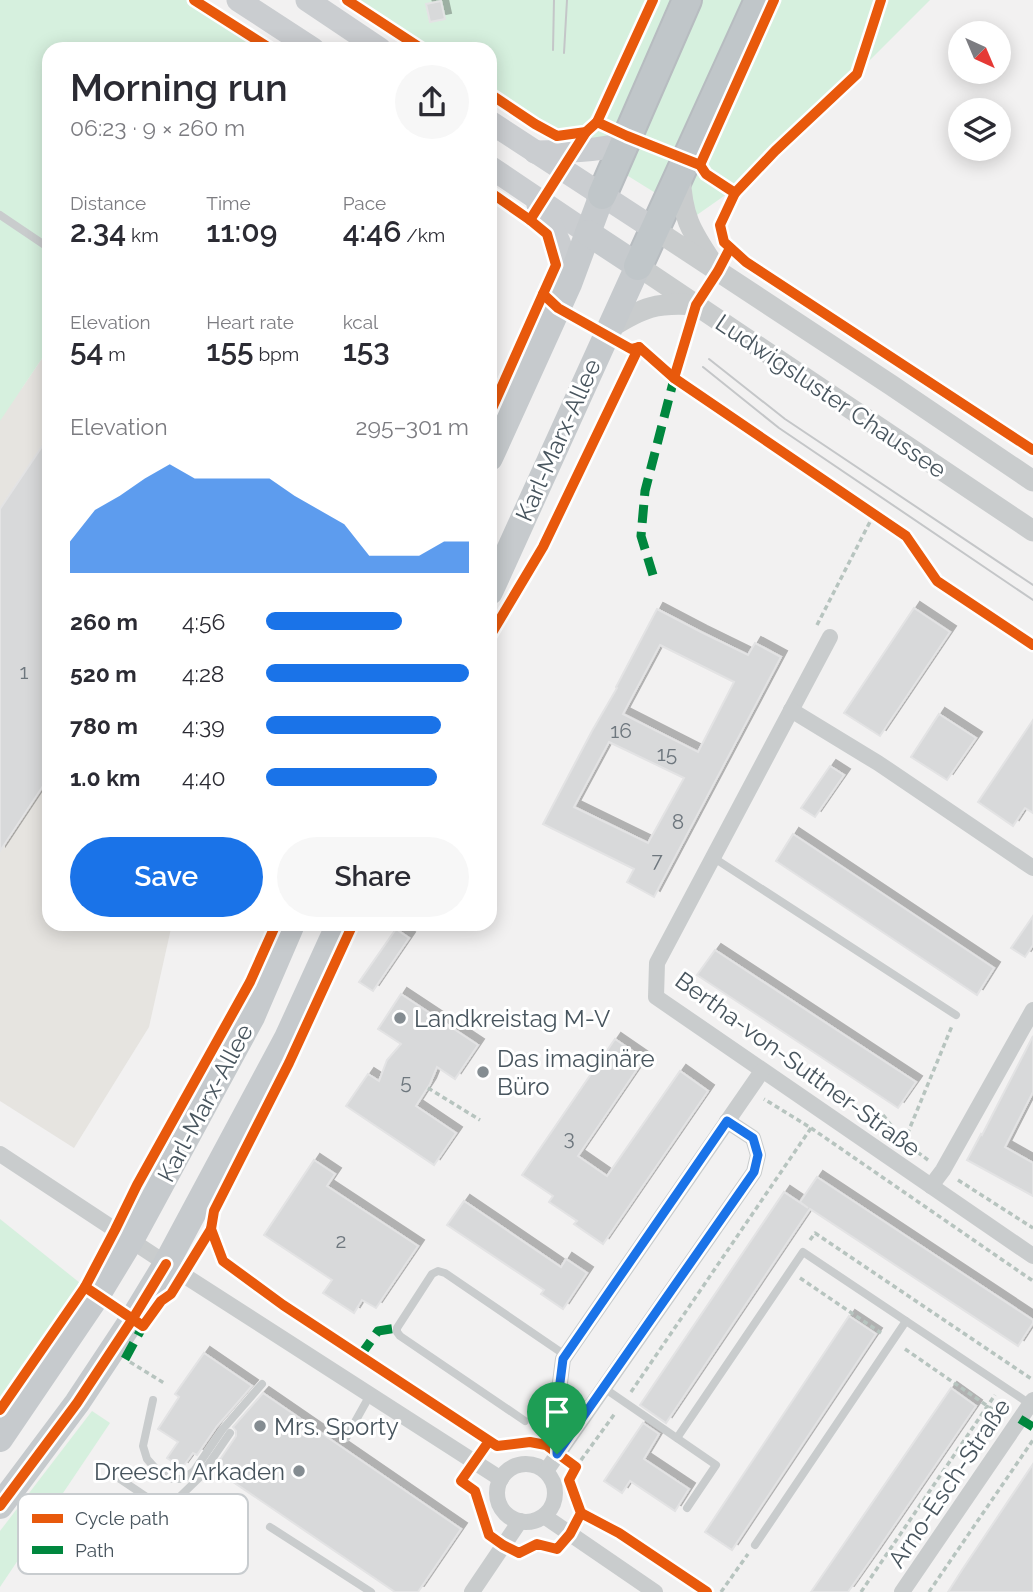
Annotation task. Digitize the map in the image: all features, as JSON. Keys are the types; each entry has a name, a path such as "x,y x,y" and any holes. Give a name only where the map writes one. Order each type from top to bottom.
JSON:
{"highway":[{"path":"602,195 687,0"},
{"path":"638,266 758,0"}],"main road":[{"path":"238,0 302,42"},
{"path":"307,0 370,42"},
{"name":"Ludwigsluster Chaussee","path":"497,127 654,229"},
{"path":"535,152 600,150 624,144"},
{"name":"Ludwigsluster Chaussee","path":"497,172 638,266"},
{"path":"530,194 559,238 566,259 569,284"},
{"path":"497,443 569,284 602,195"},
{"name":"Karl-Marx-Allee","path":"497,577 638,266"},
{"name":"Karl-Marx-Allee","path":"0,1439 131,1240 252,1017 289,931"},
{"name":"Karl-Marx-Allee","path":"0,1507 77,1403 166,1264 287,1038 336,931"}],"street":[{"path":"680,173 681,198 687,219 697,240 718,271"},
{"name":"Ludwigsluster Chaussee","path":"654,229 1033,481"},
{"name":"Ludwigsluster Chaussee","path":"638,266 1033,531"},
{"path":"610,328 649,307 671,303 696,305"},
{"name":"Bertha-von-Suttner-Straße","path":"830,636 657,963 656,997 931,1186"},
{"path":"791,710 878,763 1033,867"},
{"path":"1033,1010 943,1170 931,1186 1033,1256"},
{"path":"557,1454 557,1406 565,1355 762,1071"},
{"path":"546,1471 754,1172 758,1155 753,1138 727,1121"},
{"path":"0,1154 501,1479"},
{"name":"Arno-Esch-Straße","path":"902,1592 1027,1423 1032,1402"},
{"path":"522,1464 539,1466 546,1471 552,1478 556,1494 544,1516 528,1522 511,1518 500,1505 497,1496 501,1479 506,1472 513,1466 522,1464"},
{"path":"544,1516 655,1592"},
{"path":"472,1592 520,1521"}],"lane":[{"path":"0,215 42,243"},
{"path":"714,858 956,1015"},
{"path":"677,1438 803,1252 1002,1385 1032,1402"},
{"path":"525,1421 400,1336 397,1328 432,1274 438,1271 445,1273 565,1355"},
{"path":"755,1545 906,1321"},
{"path":"153,1400 143,1446 147,1459 156,1469 173,1479 183,1479 194,1471 222,1430 262,1384"},
{"path":"604,1388 716,1465 687,1508"},
{"path":"346,1438 370,1395"},
{"path":"182,1494 199,1478 230,1433"},
{"path":"111,1473 142,1494"},
{"path":"270,1527 372,1592"}],"path":[{"path":"814,631 874,514"},
{"path":"904,1142 956,1015"},
{"path":"428,1088 480,1120"},
{"path":"811,1128 1033,1281"},
{"path":"803,1252 815,1233 1033,1380"},
{"path":"125,1359 164,1383"},
{"path":"861,1592 1014,1367"},
{"path":"929,1592 1033,1440"},
{"path":"721,1592 755,1545"}],"shaded area":[{"path":"42,358 42,931 170,931 149,1027 74,1148 0,1101 0,374 22,388"}],"green space":[{"path":"0,0 194,0 260,42 42,42 42,358 0,421"},
{"path":"357,0 930,0 734,189 694,217 497,94 497,42 419,42"},
{"path":"0,1219 85,1287 0,1410"},
{"path":"92,1411 110,1423 62,1494 28,1494"},
{"path":"18,1508 18,1560 0,1587 0,1531"}],"building":[{"path":"441,1 445,19 430,22 426,4"},
{"path":"42,446 42,788 0,851 0,509"},
{"path":"914,608 950,632 880,736 844,713"},
{"path":"657,609 748,655 755,643 781,657 654,897 627,882 634,869 543,824","holes":["660,645 734,682 698,752 623,714","609,742 684,778 648,843 574,807"]},
{"path":"939,714 976,738 947,780 911,757"},
{"path":"1033,720 1033,813 1025,808 1013,826 978,802"},
{"path":"830,766 844,775 815,817 801,808"},
{"path":"793,834 994,968 977,995 776,861"},
{"path":"1033,916 1033,945 1025,957 1011,948"},
{"path":"395,931 409,938 373,991 359,982"},
{"path":"715,950 916,1082 898,1108 697,975"},
{"path":"401,994 478,1045 455,1079 437,1067 416,1106 456,1133 434,1165 346,1106 368,1074 379,1081 387,1060 401,1044 378,1029"},
{"path":"1033,1036 1033,1092 1005,1147 1033,1163 1033,1196 967,1160"},
{"path":"615,1039 644,1059 578,1156 607,1176 680,1071 708,1091 603,1244 574,1224 577,1221 549,1202 553,1196 522,1175"},
{"path":"314,1160 335,1174 327,1186 418,1246 376,1308 362,1300 354,1313 323,1293 332,1280 264,1235"},
{"path":"817,1177 1033,1320 1033,1323 1018,1346 810,1209 666,1423 640,1405 784,1192 808,1208 800,1202"},
{"path":"464,1201 561,1267 566,1259 587,1273 563,1309 541,1294 544,1290 447,1225"},
{"path":"849,1316 876,1334 732,1550 705,1532"},
{"path":"204,1353 252,1386 217,1426 197,1455 193,1453 182,1468 167,1458 178,1442 158,1429 179,1397 175,1394"},
{"path":"951,1388 976,1406 872,1558 848,1592 811,1592"},
{"name":"Dreesch Arkaden","path":"263,1393 461,1529 418,1592 395,1592 215,1467 236,1436 233,1427"},
{"path":"643,1423 659,1434 644,1459 689,1489 675,1511 630,1481 622,1493 604,1481"},
{"path":"1033,1464 1033,1592 948,1592 962,1570"}],"tram line":[{"path":"553,50 554,0"},
{"path":"564,53 567,0"},
{"path":"709,359 785,419 1033,585"},
{"path":"703,367 779,428 1033,600"}],"marked path":[{"path":"653,575 641,536 645,491 675,375"},
{"path":"125,1359 143,1326"},
{"path":"360,1356 378,1331 397,1328"},
{"path":"1020,1419 1033,1427"}],"cycle path":[{"path":"194,0 260,42"},
{"path":"347,0 411,42"},
{"path":"597,122 653,0"},
{"path":"700,165 774,0"},
{"path":"735,193 775,151 857,74 881,0"},
{"path":"497,99 557,136 586,132 597,122 700,165 706,174 735,193 720,225 724,242 746,262 1033,450"},
{"path":"530,220 586,132"},
{"path":"497,197 547,234 556,265 543,294 558,308 631,349 639,347 674,378 906,536 937,581 1033,645"},
{"path":"674,378 696,305 730,248"},
{"path":"497,397 543,294"},
{"path":"497,624 543,547 639,347"},
{"path":"0,1410 85,1287 137,1185 250,982 273,931"},
{"path":"350,931 289,1063 214,1211 211,1229 223,1261 283,1305 497,1446 530,1442 546,1445 576,1467 569,1480 581,1513 570,1534 557,1549 537,1544 519,1553 489,1535 475,1491 461,1481 489,1441"},
{"path":"85,1287 143,1326 161,1301 171,1294 211,1229"},
{"path":"0,1506 77,1403 166,1264"},
{"path":"581,1513 619,1533 707,1592"}],"place":[{"name":"Landkreistag M-V","path":"400,1018"},
{"name":"Das imaginäre Büro","path":"483,1072"},
{"name":"Mrs. Sporty","path":"260,1426"},
{"name":"Dreesch Arkaden","path":"299,1471"}],"route":[{"path":"727,1121 753,1138 758,1155 754,1172 557,1454 557,1406 563,1359 727,1121"}]}
